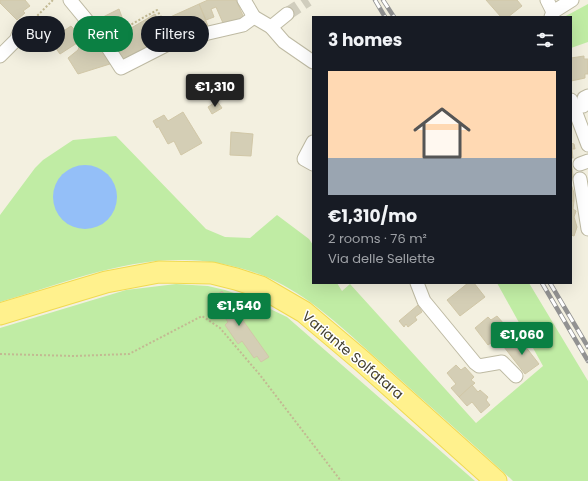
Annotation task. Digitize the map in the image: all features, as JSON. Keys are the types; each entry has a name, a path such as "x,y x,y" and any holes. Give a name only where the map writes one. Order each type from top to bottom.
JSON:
{"main road":[{"name":"Variante Solfatara","path":"0,314 106,282 159,272 184,271 212,273 261,287 304,312 362,361 496,481"}],"street":[{"path":"70,0 83,16"},
{"path":"244,0 254,17 271,27 284,42 312,61"},
{"path":"547,0 552,14 572,0"},
{"path":"271,27 287,14"},
{"path":"209,33 243,25 254,17"},
{"path":"0,56 12,44"},
{"path":"110,52 121,68 152,52"},
{"path":"572,103 588,145"},
{"path":"312,144 304,159 312,163"},
{"path":"580,179 588,229"},
{"path":"417,284 424,300 475,363 479,366 502,362 516,376"}],"path":[{"path":"37,16 53,0"},
{"path":"146,16 157,10 160,16"},
{"path":"0,354 74,356 129,354 202,316 220,328 260,375 341,481"}],"green space":[{"path":"588,4 588,42 572,48 572,16 566,16"},
{"path":"116,136 206,229 225,237 250,238 277,215 309,239 312,244 312,284 338,284 342,291 350,284 476,423 543,366 498,284 530,284 588,381 588,481 513,481 322,311 297,293 272,279 234,266 195,260 159,261 136,264 90,274 0,302 0,215 35,168 43,160 73,140"},
{"path":"176,284 208,286 225,290 243,296 287,317 475,481 0,481 0,328 126,290"}],"water":[{"path":"85,165 97,167 108,174 115,185 117,197 115,209 108,220 97,227 85,229 73,227 62,220 55,209 53,197 55,185 62,174 73,167"}],"building":[{"path":"0,0 25,0 30,6 23,11 25,13 22,16 13,16 0,3"},
{"path":"208,0 236,0 244,18 231,23 230,21 223,23 216,7 211,9 214,17 209,19 209,16 204,16 199,4"},
{"path":"486,0 517,0 522,6 509,16 500,16"},
{"path":"199,4 204,16 172,16"},
{"path":"119,9 122,16 105,16"},
{"path":"141,22 141,52 124,62 118,52 133,52 133,27"},
{"path":"71,26 73,28 73,46 65,51 65,30"},
{"path":"76,52 105,52 113,63 78,74 68,58"},
{"path":"584,56 584,59 588,59 588,74 585,74 585,78 572,81 572,58"},
{"path":"217,101 222,108 212,114 208,107"},
{"path":"183,112 202,143 181,155 174,141 168,144 158,126 157,128 153,121 164,115 168,121"},
{"path":"231,132 253,134 251,156 230,155"},
{"path":"572,143 574,144 575,149 572,149"},
{"path":"572,187 574,193 574,201 572,201"},
{"path":"572,201 574,201 573,209 576,211 574,217 577,227 574,236 572,235"},
{"path":"467,284 475,284 485,297 460,316 447,300"},
{"path":"222,291 269,357 261,362 257,356 254,358 242,341 238,344 225,325 228,322 212,299"},
{"path":"418,305 422,312 415,317 417,320 408,327 406,324 404,327 399,321"},
{"path":"497,316 511,329 488,345 475,328 488,317 491,320"},
{"path":"518,337 539,364 525,374 504,347"},
{"path":"456,365 461,370 465,367 474,377 471,380 475,383 459,397 451,388 456,384 447,373"},
{"path":"472,385 478,392 480,390 488,397 486,400 490,405 481,413 472,402 467,406 459,397"}],"tunnel":[{"path":"287,14 308,0"}],"railway":[{"path":"375,0 384,16"},
{"path":"383,0 393,16"},
{"path":"543,284 588,361"},
{"path":"551,284 588,347"}]}
